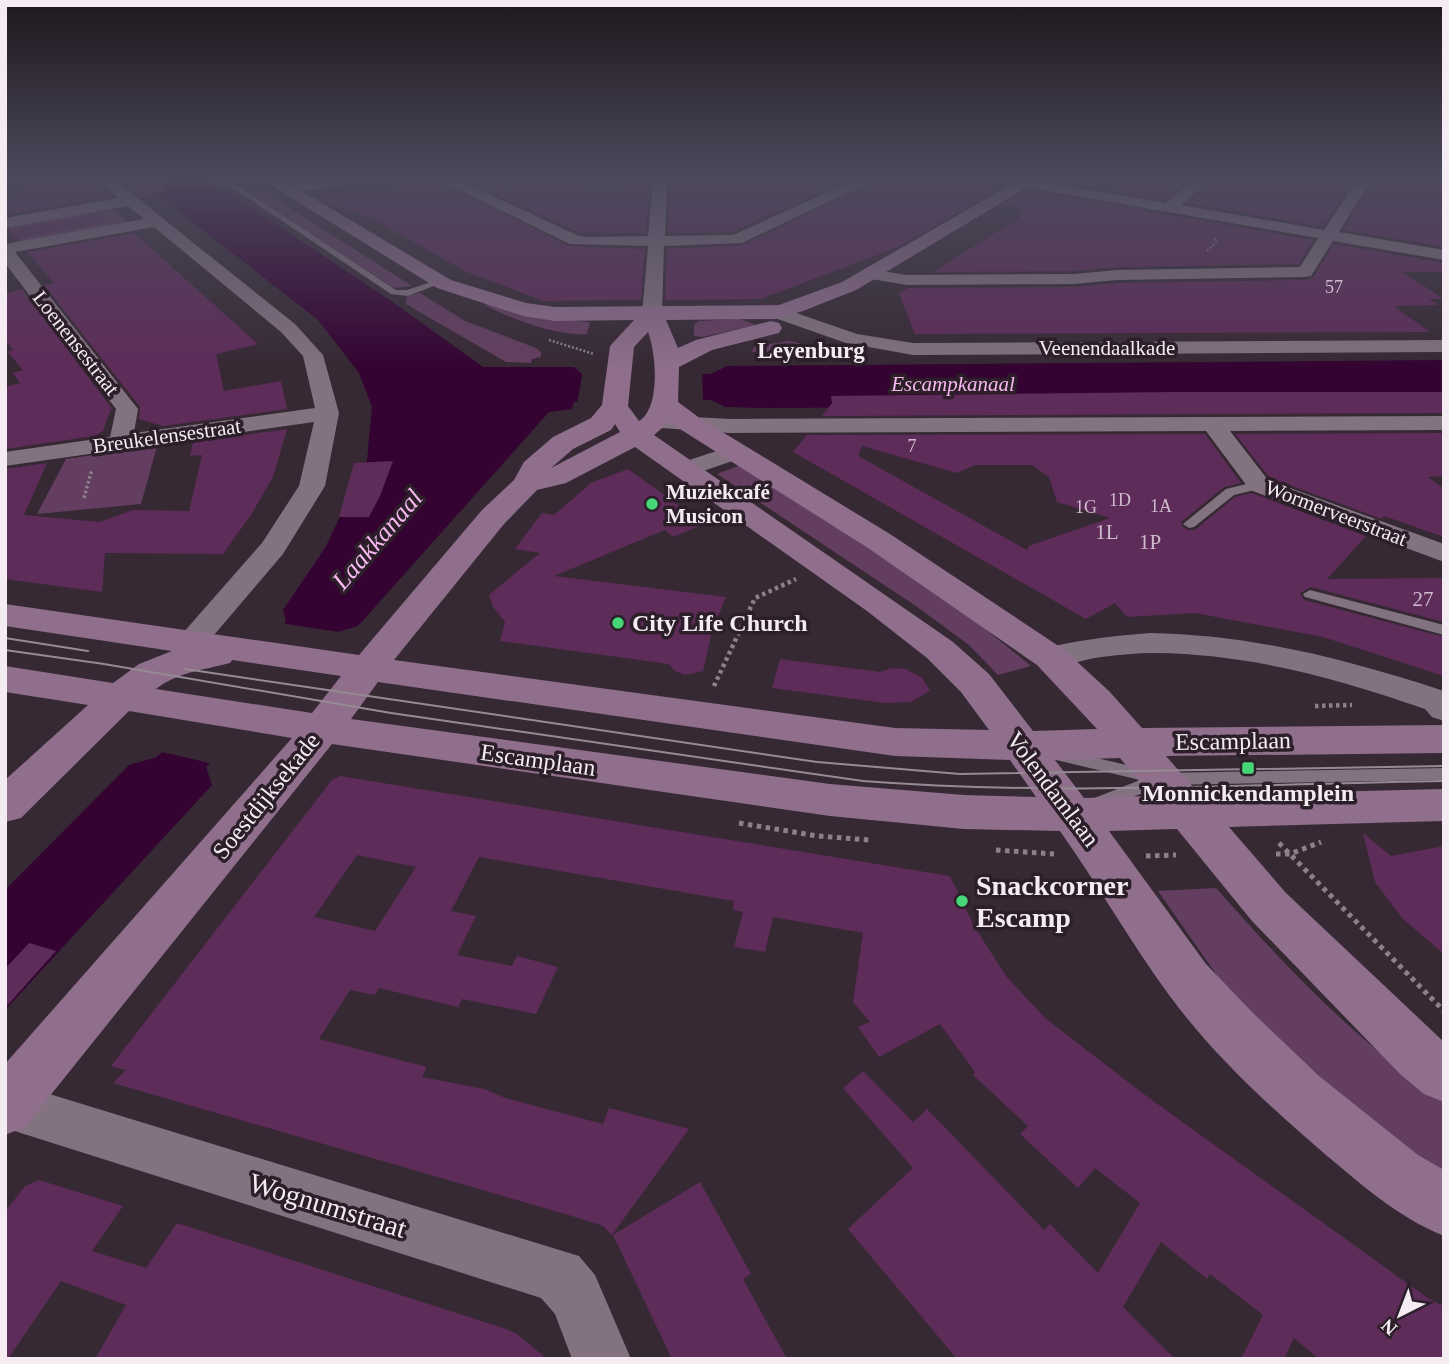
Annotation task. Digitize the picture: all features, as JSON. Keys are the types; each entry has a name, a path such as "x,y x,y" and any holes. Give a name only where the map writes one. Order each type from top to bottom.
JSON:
{"street":[{"path":"5,250 55,241"},
{"path":"178,241 288,328 313,355 328,413 312,486 273,548 191,642"},
{"path":"371,241 442,283 523,309 555,314 785,316"},
{"path":"575,241 684,241"},
{"path":"657,241 652,314 667,344 663,418"},
{"path":"667,365 704,345 842,295 849,286 927,241"},
{"path":"871,274 907,280 1074,279 1305,272 1325,241"},
{"path":"1374,241 1444,255"},
{"path":"1392,241 1444,248"},
{"name":"Loenensestraat","path":"5,250 127,409 121,442"},
{"path":"1096,277 1094,271 1118,257 1217,257 1284,273"},
{"path":"5,284 27,280"},
{"path":"442,283 452,295 478,310 503,320 562,335"},
{"path":"652,314 622,346 615,405 663,418 751,454 1050,657 1094,700 1269,907 1420,1057 1444,1075"},
{"name":"Veenendaalkade","path":"785,316 853,339 914,349 1444,346"},
{"path":"596,344 607,347 622,363"},
{"name":"Soestdijksekade","path":"6,1106 246,821 367,668 493,517 527,484 534,468 563,443 601,424 615,405"},
{"name":"Breukelensestraat","path":"5,459 328,413"},
{"path":"663,418 807,426 1444,423"},
{"name":"Soestdijksekade","path":"527,484 556,477 663,418"},
{"name":"Volendamlaan","path":"663,418 686,469 825,566 949,659 975,683 1022,746 1061,834 1103,856 1188,980 1234,1031 1299,1095 1397,1175 1444,1205"},
{"name":"Wormerveerstraat","path":"1213,425 1259,485 1444,554"},
{"path":"686,469 751,454 779,431 807,426"},
{"path":"5,615 191,642 245,653"},
{"path":"1050,657 1076,650 1160,641 1254,648 1363,674 1437,701 1444,709"},
{"path":"5,806 120,697 164,666 211,655 245,653"},
{"name":"Escamplaan","path":"245,653 313,660 702,717 895,742 1022,746 1444,739"},
{"name":"Escamplaan","path":"5,679 322,728 830,800 964,812 1061,834 1175,795 1444,805"},
{"name":"Wognumstraat","path":"6,1106 559,1276 575,1295 602,1359"}],"lane":[{"path":"316,241 394,292 408,293 442,283"},
{"path":"1189,524 1230,492 1259,485"},
{"path":"1310,594 1444,630"},
{"name":"Escamplaan","path":"1022,746 1175,795 1444,774"}],"path":[{"path":"702,717 755,598 825,566"},
{"path":"1061,834 1103,856 1290,854 1444,1011"}],"shaded area":[{"path":"322,241 341,241 412,286 394,288"},
{"path":"420,293 465,321 536,348 541,352 541,357 532,359 531,363 506,362 406,304 407,296"},
{"path":"485,305 545,319 590,322 587,334 548,330 509,316"},
{"path":"739,319 756,325 703,337 694,336 694,325 699,321"},
{"path":"788,341 833,351 752,352 754,347"},
{"path":"157,446 141,504 37,514 66,459"},
{"path":"741,465 937,590 1031,666 998,675 969,645 916,606 717,474"},
{"path":"1216,888 1323,1002 1380,1053 1444,1100 1444,1175 1306,1070 1223,984 1158,891"}],"water":[{"path":"216,241 301,241 483,367 574,367 582,374 711,374 727,366 1444,360 1444,404 767,408 725,407 711,400 574,402 572,409 549,412 358,626 331,634 206,767 212,785 5,1010 5,890 129,765 157,757 286,622 283,610 325,548 367,460 372,407 359,373 318,320"}],"pier":[{"path":"583,370 702,370 703,401 577,404"},
{"path":"280,623 339,632 214,764 157,751"}],"building":[{"path":"91,241 143,241 258,344 216,354 224,391 281,381 287,409 163,426 139,419 140,407 44,285 54,283 27,252"},
{"path":"411,241 558,241 569,246 645,249 641,300 544,301 467,272"},
{"path":"752,241 909,241 761,299 665,300 667,249 743,245"},
{"path":"983,241 1314,241 1299,264 933,272"},
{"path":"1406,241 1444,241 1444,247"},
{"path":"1334,244 1444,263 1444,272 1402,272 1444,299 1429,299 1438,305 1394,306 1430,332 915,334 899,293 908,288 1074,287 1117,283 1305,280 1313,277"},
{"path":"22,289 113,410 111,409 103,431 94,436 5,449 5,387 20,383 13,373 23,370 8,352 13,350 5,339 5,293"},
{"path":"1444,392 1444,413 822,416 832,403 831,396"},
{"path":"287,429 273,477 251,515 223,554 105,553 102,592 5,579 5,469 47,463 24,515 100,522 133,510 189,511 202,455 190,456 193,442"},
{"path":"1444,433 1444,476 1428,477 1444,489 1444,537 1384,516 1382,519 1270,478 1235,434"},
{"path":"1205,434 1241,483 1224,487 1181,522 1182,526 1195,530 1235,497 1252,493 1366,536 1327,579 1444,578 1444,622 1311,587 1300,593 1304,600 1444,637 1444,676 1323,637 1195,613 1127,617 1115,603 1086,619 793,452 807,435","holes":["862,446 957,473 975,465 1032,465 1049,477 1057,502 1110,518 1029,546 1027,550 858,456"]},
{"path":"393,461 369,517 339,517 354,463"},
{"path":"628,469 705,524 673,537 665,530 554,576 726,597 712,631 703,671 685,675 675,671 669,664 500,641 505,622 493,607 489,595 540,553 515,549 542,513 554,515 591,483"},
{"path":"780,659 880,672 892,668 906,669 922,678 930,691 911,702 885,703 772,688"},
{"path":"340,776 950,876 974,926 1006,976 1045,1018 1145,1095 1429,1299 1444,1306 1444,1359 1319,1359 1294,1338 1284,1359 1241,1359 1263,1315 1210,1274 1207,1279 1161,1242 1123,1307 1175,1359 957,1359 848,1229 913,1168 843,1088 863,1071 913,1122 927,1109 1044,1230 1050,1224 1098,1273 1140,1203 1095,1168 1078,1188 1020,1134 1028,1126 973,1075 975,1072 940,1024 879,1057 858,1027 870,1022 853,1002 863,933 773,917 765,952 734,947 743,912 733,910 734,901 479,857 451,911 476,916 457,955 512,966 517,956 558,967 536,1014 462,999 458,1007 379,988 375,995 350,990 319,1039 427,1067 422,1077 484,1089 505,1098 603,1124 609,1108 689,1129 612,1235 603,1226 572,1216 113,1083 126,1070 111,1066 332,780","holes":["357,855 416,867 375,931 314,917"]},
{"path":"1363,833 1391,856 1444,846 1444,954 1403,919 1375,882"},
{"path":"29,943 56,951 5,1008 5,969"},
{"path":"39,1180 123,1206 92,1251 146,1268 177,1223 506,1329 517,1334 547,1359 95,1359 126,1305 61,1281 8,1359 5,1359 5,1212 25,1186"},
{"path":"700,1182 751,1274 743,1279 787,1359 672,1359 613,1235"}],"tram line":[{"path":"5,638 88,651"},
{"path":"5,650 104,664 391,713 863,781 1008,788 1444,781"},
{"path":"185,669 817,762 960,774 1444,766"}],"place":[{"name":"Muziekcafé Musicon","path":"652,504"},
{"name":"City Life Church","path":"618,623"},
{"name":"Monnickendamplein","path":"1248,768"},
{"name":"Snackcorner Escamp","path":"962,901"}],"district":[{"name":"Leyenburg","path":"811,350"}],"water label":[{"name":"Escampkanaal","path":"953,384"},
{"name":"Laakkanaal","path":"377,539"}]}
